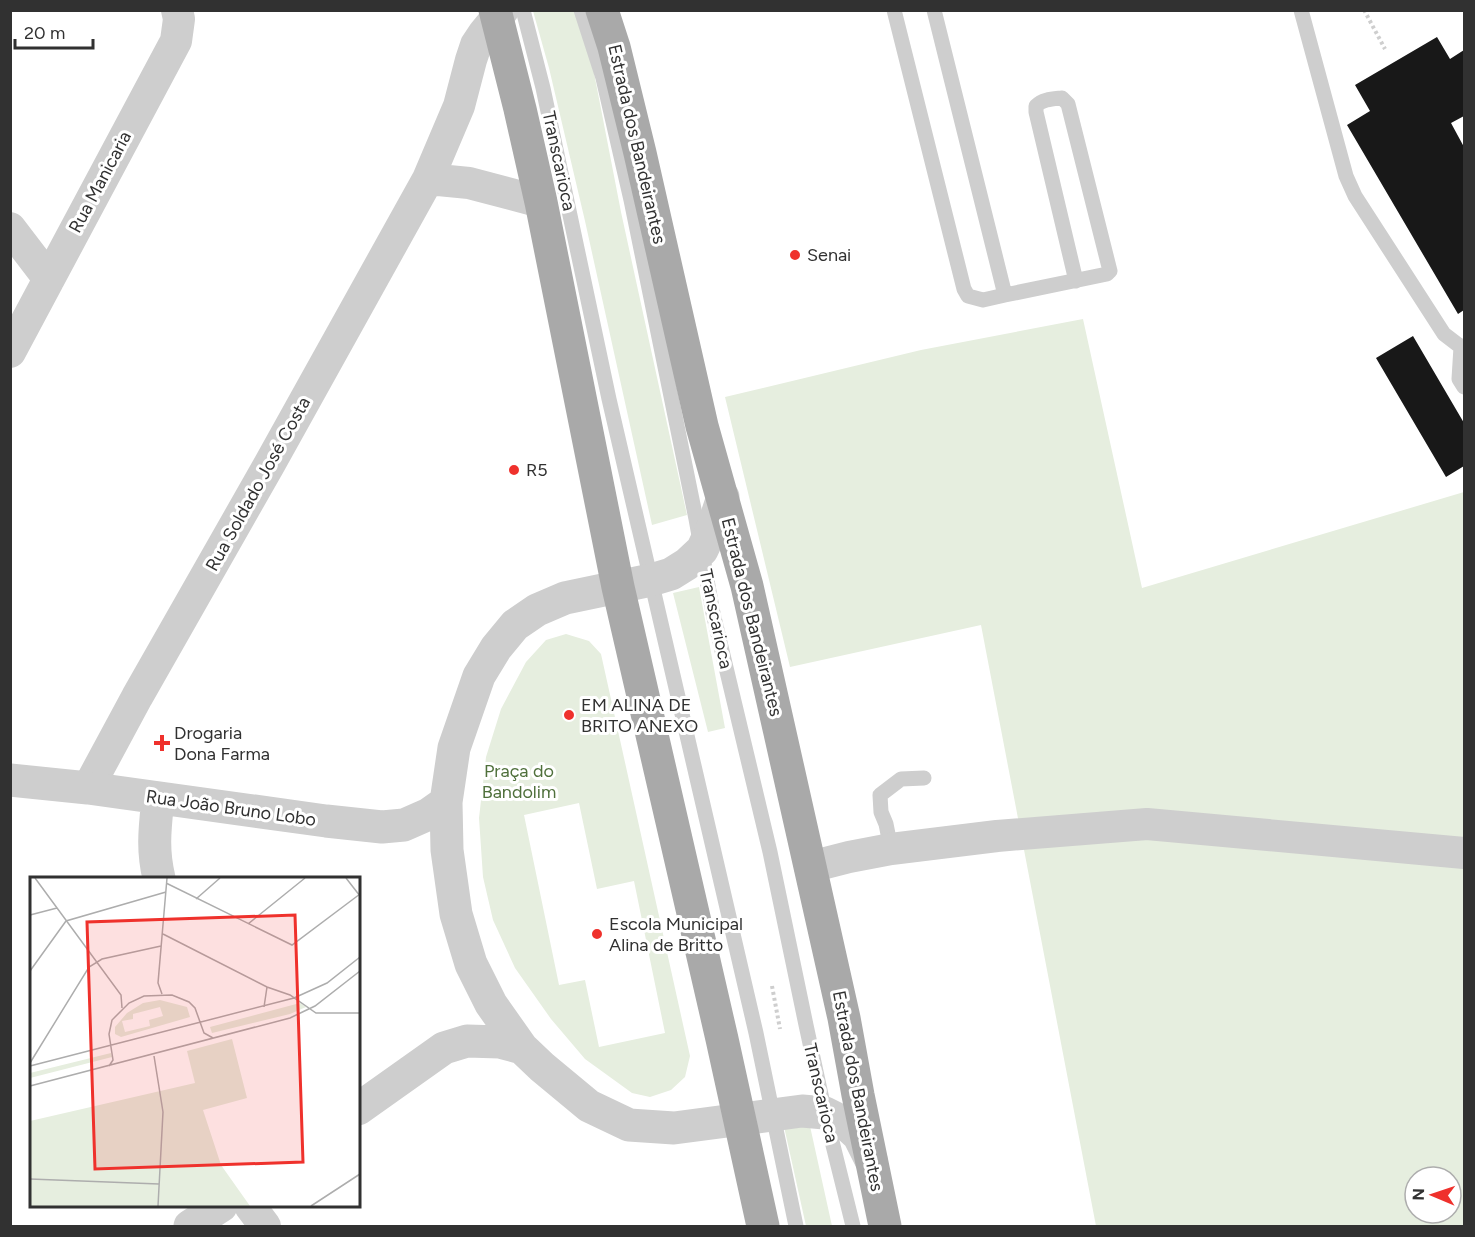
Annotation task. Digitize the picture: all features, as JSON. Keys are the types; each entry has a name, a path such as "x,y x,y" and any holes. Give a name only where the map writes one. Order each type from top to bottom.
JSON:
{"main road":[{"name":"Estrada dos Bandeirantes","path":"602,10 617,57 702,426 747,586 844,1018 885,1227"},
{"path":"505,12 520,109 541,202 618,587 763,1227"}],"street":[{"name":"Rua Manicaria","path":"10,352 176,41 180,19 177,10"},
{"name":"Rua Soldado José Costa","path":"88,788 428,179 459,106 476,45 484,33 505,12"},
{"path":"428,179 469,183 541,202"},
{"path":"10,228 49,279"},
{"path":"723,497 702,550 687,564 651,580 566,598 537,610 515,624 496,648 479,676 454,748 446,802 447,849 456,914 471,964 491,1004 522,1048 590,1106 629,1125 674,1128 802,1112 825,1113 845,1123 859,1136 871,1160"},
{"name":"Rua João Bruno Lobo","path":"10,780 88,788 382,827 404,825 429,814 446,802"},
{"path":"158,798 154,860 158,877"},
{"path":"810,867 891,849 997,836 1147,824 1464,853"},
{"path":"360,1108 444,1048 467,1041 500,1042 522,1048"},
{"path":"190,1227 220,1207"},
{"path":"251,1207 265,1227"}],"lane":[{"name":"Transcarioca","path":"582,10 603,78 631,200 702,550 712,613 770,852 825,1113 853,1227"},
{"path":"894,10 964,290 968,296 983,300 1076,281 1107,274 1110,271 1068,104 1062,98 1052,99 1036,106 1036,112 1076,281"},
{"path":"934,10 1005,295"},
{"path":"1301,10 1346,176 1355,196 1444,334 1463,347 1460,378 1464,387"},
{"name":"Transcarioca","path":"505,12 543,88 609,399 753,1022 796,1227"},
{"path":"891,849 881,812 880,795 901,779 924,778"}],"path":[{"path":"1364,10 1385,49"},
{"path":"772,986 780,1029"}],"green space":[{"path":"533,11 576,11 589,47 621,212 687,515 652,525 585,221 549,68"},
{"path":"1083,319 1142,588 1464,492 1464,1226 1096,1226 981,625 790,667 725,397 921,350"},
{"path":"699,587 725,728 708,732 673,593"},
{"name":"Praça do Bandolim","path":"566,634 589,641 601,654 690,1056 685,1077 671,1090 650,1097 632,1093 585,1059 551,1019 515,968 493,920 483,877 479,818 486,757 501,709 526,662 546,640","holes":["579,803 597,889 634,881 665,1033 599,1047 585,980 559,985 524,815"]},
{"path":"808,1117 832,1226 806,1226 783,1122"}],"building":[{"path":"1437,37 1450,59 1464,50 1464,116 1451,123 1464,147 1464,310 1458,314 1347,125 1370,111 1355,85"},
{"path":"1413,336 1464,423 1464,466 1446,477 1376,358"}],"place":[{"name":"Senai","path":"795,255"},
{"name":"R5","path":"514,470"},
{"name":"EM ALINA DE BRITO ANEXO","path":"569,715"},
{"name":"Drogaria Dona Farma","path":"162,743"},
{"name":"Escola Municipal Alina de Britto","path":"597,934"}]}
